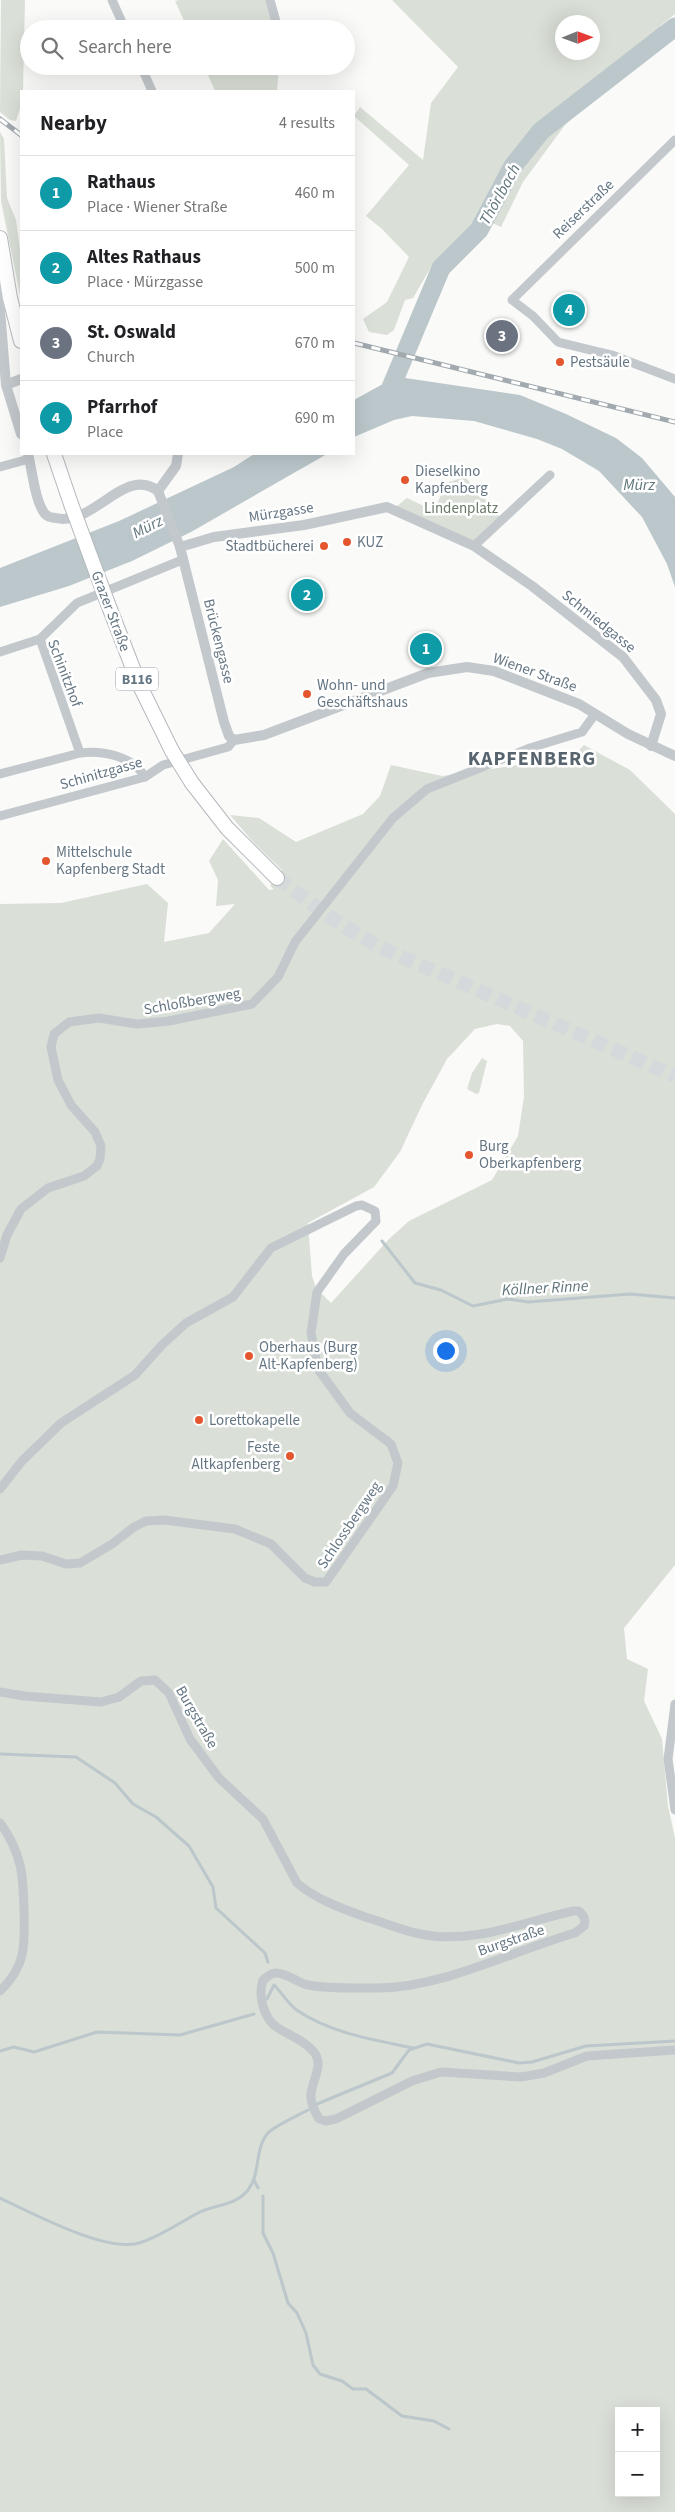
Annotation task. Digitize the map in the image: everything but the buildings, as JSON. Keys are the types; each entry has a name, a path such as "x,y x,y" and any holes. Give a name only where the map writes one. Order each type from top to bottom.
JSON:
{"main road":[{"path":"0,238 5,274 19,326"},
{"name":"Grazer Straße","path":"54,455 138,684 172,751 192,783 227,828 277,878"}],"street":[{"path":"112,0 121,20"},
{"path":"270,0 276,20"},
{"path":"145,75 152,90"},
{"name":"Reiserstraße","path":"675,140 512,300 533,316 558,342 612,355 675,379"},
{"path":"5,274 0,296 0,310 6,385 20,431"},
{"path":"6,385 20,379"},
{"path":"158,491 176,466 178,455"},
{"path":"0,467 28,456 45,513 52,518 62,520 84,514 118,492 133,485 143,484 158,491 180,547"},
{"path":"474,546 550,475"},
{"name":"Mürzgasse","path":"180,547 214,537 304,525 387,507 474,546"},
{"name":"Schmiedgasse","path":"474,546 532,586 623,657 656,700 661,714 651,746"},
{"name":"Brückengasse","path":"180,547 224,722 229,736 234,740"},
{"path":"40,639 77,603 182,560"},
{"name":"Schinitzhof","path":"0,652 40,639 80,753"},
{"name":"Wiener Straße","path":"234,740 264,735 428,673 467,667 494,671 579,704 651,746 675,756"},
{"name":"Schloßbergweg","path":"0,1258 10,1228 21,1209 48,1188 84,1176 97,1166 100,1159 102,1146 96,1132 71,1105 58,1080 51,1047 54,1034 69,1022 99,1018 137,1024 169,1021 252,1004 278,977 295,942 392,818 427,789 449,779 530,748 582,732 595,714"},
{"name":"Schinitzgasse","path":"0,816 146,777 163,765 228,747 234,740"},
{"path":"0,774 80,753 95,751 107,753 140,769 146,777"},
{"name":"Schlossbergweg","path":"0,1489 22,1461 61,1423 135,1375 186,1323 233,1297 271,1248 356,1206 362,1205 375,1211 376,1220 344,1254 317,1292 311,1333 318,1369 350,1414 391,1444 398,1463 393,1486 326,1582 315,1582 305,1578 271,1544 235,1529 164,1520 146,1521 134,1527 112,1544 80,1563 66,1564 42,1556 22,1555 0,1560"},
{"name":"Burgstraße","path":"0,1692 24,1696 101,1702 119,1697 141,1681 155,1680 169,1693 190,1739 219,1778 263,1819 297,1883 304,1889 348,1911 419,1934 440,1936 460,1936 517,1927 573,1911 579,1911 585,1918 584,1926 575,1933 429,1980 380,1988 315,1986 301,1983 279,1973 272,1973 263,1980 261,1998 265,2013 276,2027 290,2033 314,2051 318,2063 316,2079 311,2094 312,2106 319,2119 326,2122 336,2119 412,2081 441,2072 520,2077 544,2073 587,2056 675,2050"},
{"path":"675,1704 668,1759 675,1810"},
{"path":"0,1823 10,1837 21,1867 24,1929 22,1954 14,1973 0,1991"}],"green space":[{"path":"1,0 25,0 25,20 20,20 20,75 23,75 23,90 20,90 20,108 16,121 10,120 0,112"},
{"path":"266,0 272,20 184,20 175,1"},
{"path":"392,0 675,0 675,14 660,26 668,38 617,83 584,106 565,125 523,182 501,227 478,216 467,233 431,267 413,298 405,300 394,330 387,335 369,332 363,319 387,302 409,257 382,229 366,216 409,165 355,117 360,107 423,160 431,103 458,67"},
{"path":"208,75 278,75 277,90 215,90"},
{"path":"0,132 4,139 7,198 16,220 20,250 20,295 1,201"},
{"name":"Lindenplatz","path":"465,477 503,519 478,543 396,507 407,498 434,511 446,483"},
{"path":"584,745 630,770 675,814 675,1565 624,1628 627,1659 648,1669 644,1701 662,1739 668,1806 675,1838 675,2512 0,2512 0,904 61,903 147,884 168,903 164,942 209,933 235,904 216,906 218,880 209,861 223,839 269,890 274,889 270,886 282,870 254,843 230,815 259,818 296,842 363,814 380,796 391,765 442,776 573,757","holes":["497,1024 510,1026 523,1041 524,1097 518,1136 492,1180 409,1221 389,1239 331,1303 316,1288 312,1276 308,1223 374,1187 400,1152 422,1105 447,1059 475,1029"]},
{"path":"482,1058 487,1061 479,1093 476,1094 467,1089 472,1073"}],"water":[{"name":"Mürz","path":"405,378 520,395 616,438 642,458 675,497 675,587 667,564 642,517 599,471 562,449 537,439 474,421 412,416 394,420 355,437 355,399 381,385"},
{"path":"252,455 325,455 191,532 132,561 69,586 0,607 0,568 119,521 234,467"}],"waterway":[{"name":"Thörlbach","path":"384,404 441,268 479,230 513,166 541,131 675,27"},
{"name":"Köllner Rinne","path":"382,1241 415,1283 441,1290 473,1306 508,1299 528,1302 630,1294 675,1298"},
{"path":"0,1754 76,1757 115,1783 133,1804 156,1817 189,1846 213,1887 216,1908 265,1953 268,1962"},
{"path":"267,1999 274,1985 298,2011 324,2025 353,2035 413,2048"},
{"path":"0,2051 14,2047 34,2052 97,2032 180,2035 254,2014"},
{"path":"317,2104 392,2073 409,2050 427,2044 519,2063 532,2062 586,2046 675,2041"},
{"path":"0,2198 69,2230 89,2237 125,2245 139,2243 163,2233 206,2209 232,2202 243,2195 255,2177 261,2146 268,2133 308,2110"},
{"path":"254,2180 258,2188"},
{"path":"263,2196 263,2233 273,2253 288,2303 297,2313 306,2333 313,2365 320,2374 342,2381 353,2389 366,2389 402,2416 434,2421 449,2429"}],"tunnel":[{"path":"277,878 336,921 379,947 675,1076"}],"railway":[{"path":"0,119 20,134"},
{"path":"355,343 675,422"}],"place":[{"name":"Pfarrhof","path":"569,310"},
{"name":"St. Oswald","path":"502,336"},
{"name":"Pestsäule","path":"560,362"},
{"name":"Dieselkino Kapfenberg","path":"405,480"},
{"name":"KUZ","path":"347,542"},
{"name":"Stadtbücherei","path":"324,546"},
{"name":"Altes Rathaus","path":"307,595"},
{"name":"Rathaus","path":"426,649"},
{"name":"Wohn- und Geschäftshaus","path":"307,694"},
{"name":"Mittelschule Kapfenberg Stadt","path":"46,861"},
{"name":"Burg Oberkapfenberg","path":"469,1155"},
{"name":"Oberhaus (Burg Alt-Kapfenberg)","path":"249,1356"},
{"name":"Lorettokapelle","path":"199,1420"},
{"name":"Feste Altkapfenberg","path":"290,1456"}],"district":[{"name":"KAPFENBERG","path":"532,758"}]}
